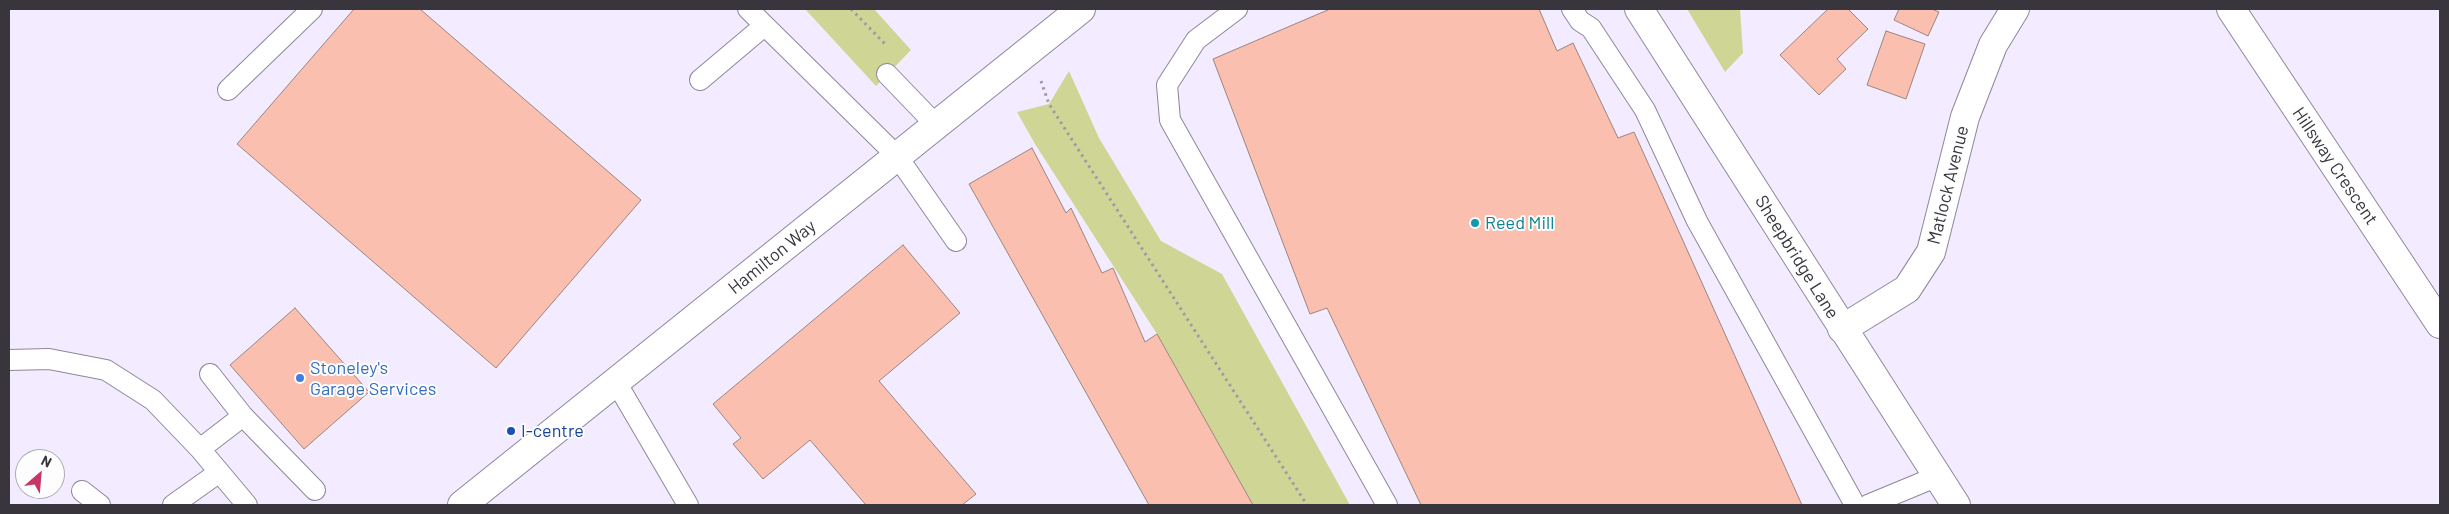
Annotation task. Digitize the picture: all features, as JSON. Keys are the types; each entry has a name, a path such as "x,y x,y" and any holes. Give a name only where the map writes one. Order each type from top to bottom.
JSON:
{"street":[{"name":"Hamilton Way","path":"462,505 1081,9"},
{"name":"Sheepbridge Lane","path":"1639,9 1956,505"},
{"name":"Matlock Avenue","path":"1842,329 1907,289 1931,252 1965,116 1993,45 2015,9"},
{"name":"Hillsway Crescent","path":"2231,9 2440,324"}],"lane":[{"path":"228,90 312,9"},
{"path":"748,9 897,156 956,241"},
{"path":"1237,9 1196,40 1167,85 1170,120 1387,505"},
{"path":"1572,9 1580,21 1591,28 1645,110 1697,220 1855,505"},
{"path":"700,80 764,26"},
{"path":"887,74 936,125"},
{"path":"9,360 49,359 106,370 153,400 200,449 218,473 248,505"},
{"path":"210,374 243,416 315,490"},
{"path":"616,382 688,505"},
{"path":"200,449 243,416"},
{"path":"173,505 218,473"},
{"path":"1868,505 1938,476"},
{"path":"82,491 100,505"}],"path":[{"path":"1031,49 1050,104 1307,505"}],"green space":[{"path":"805,9 874,9 911,50 876,86"},
{"path":"1687,9 1740,9 1743,53 1725,72"},
{"path":"1069,71 1099,138 1161,241 1222,274 1350,505 1253,505 1157,334 1035,144 1017,112 1049,104"}],"building":[{"path":"354,9 420,9 641,200 496,368 237,144"},
{"name":"Reed Mill","path":"1330,9 1539,9 1557,51 1573,43 1618,138 1634,132 1802,505 1421,505 1327,308 1310,314 1213,59"},
{"path":"1828,9 1848,9 1868,29 1837,59 1846,69 1819,95 1780,55"},
{"path":"1899,9 1932,9 1939,12 1928,36 1894,20"},
{"path":"1886,31 1925,44 1906,99 1867,85"},
{"path":"1032,148 1066,213 1071,208 1102,273 1113,268 1145,342 1157,334 1253,505 1149,505 969,184"},
{"path":"903,245 960,313 879,381 976,494 962,505 866,505 810,440 763,479 733,444 741,438 713,404"},
{"name":"Stoneley's Garage Services","path":"295,308 369,392 304,449 230,365"}],"place":[{"name":"Reed Mill","path":"1475,223"},
{"name":"Stoneley's Garage Services","path":"300,378"},
{"name":"I-centre","path":"511,431"}]}
